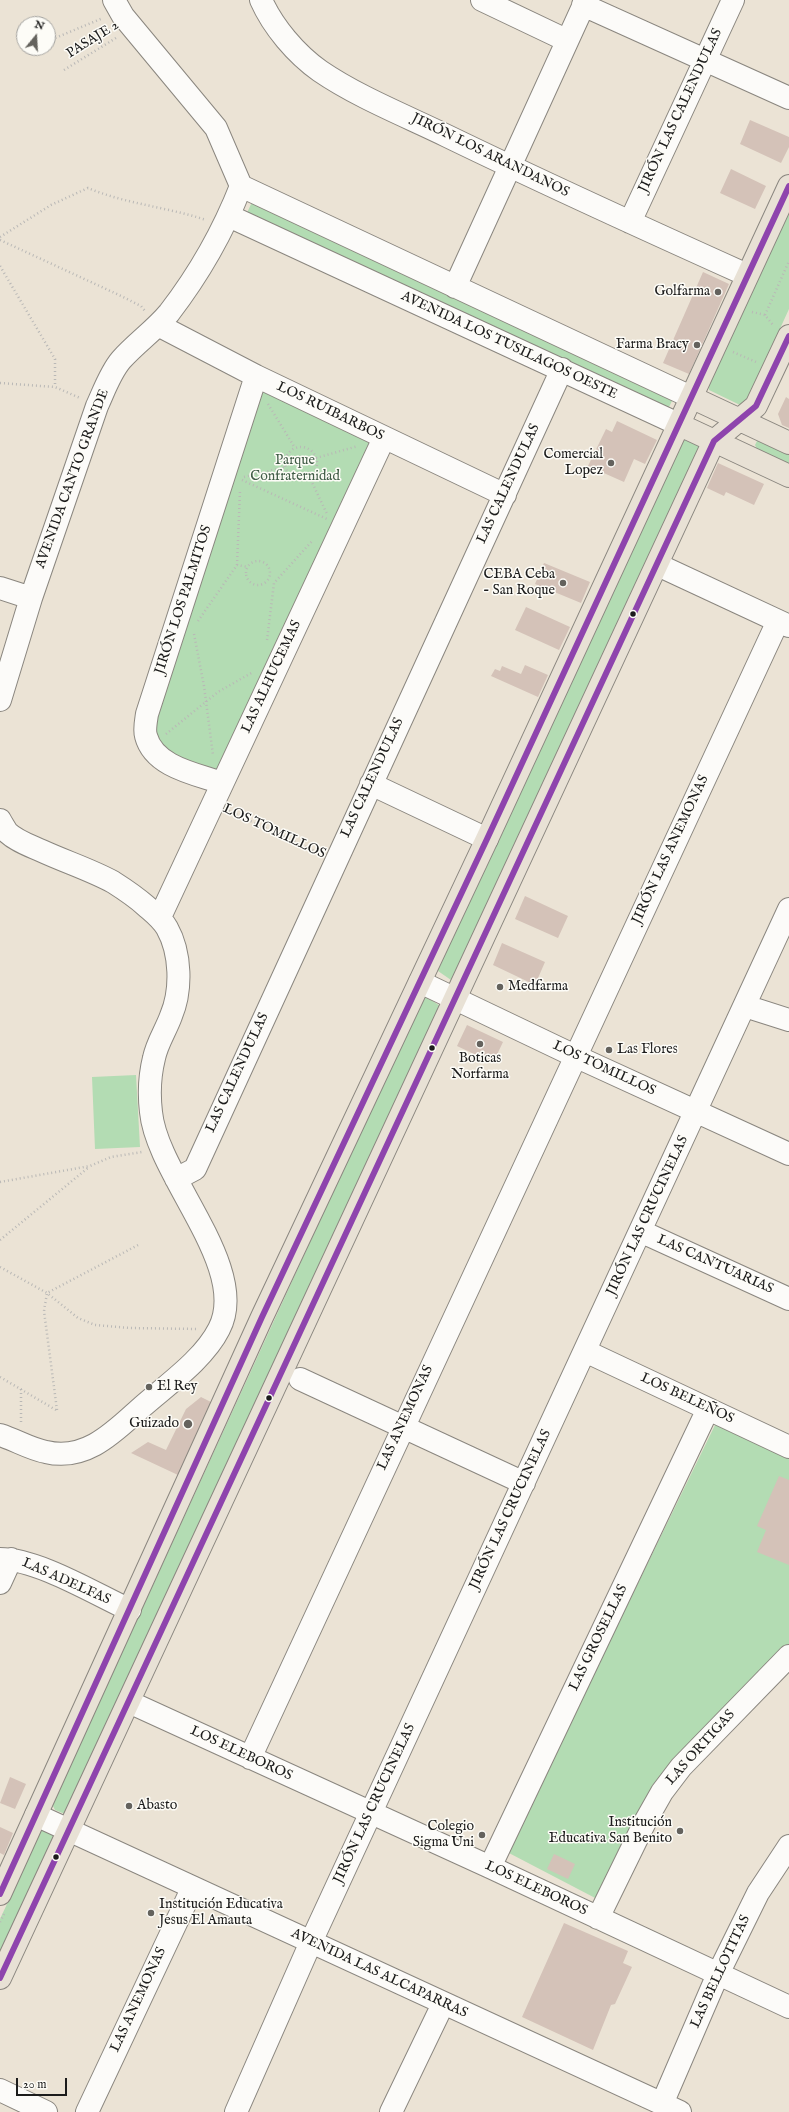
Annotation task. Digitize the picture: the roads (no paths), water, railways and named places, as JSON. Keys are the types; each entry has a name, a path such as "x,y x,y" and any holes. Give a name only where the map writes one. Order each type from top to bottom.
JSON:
{"main road":[{"path":"0,1894 262,1317 693,398 747,274 789,186"},
{"path":"0,1978 457,999 714,441 756,406 781,330"},
{"path":"693,398 789,443"},
{"name":"AVENIDA LOS TUSILAGOS OESTE","path":"680,425 789,476"}],"street":[{"name":"JIRÓN LOS ARANDANOS","path":"261,0 266,11 283,35 298,53 320,71 354,90 509,166 747,274"},
{"path":"482,0 566,40"},
{"name":"JIRÓN LAS CALENDULAS","path":"630,222 733,0"},
{"path":"455,287 584,2 789,98"},
{"path":"122,13 216,128 241,186 693,398"},
{"name":"AVENIDA CANTO GRANDE","path":"0,700 31,598 97,406 109,380 120,361 158,325 190,285 204,263 226,221 241,186"},
{"name":"AVENIDA LOS TUSILAGOS OESTE","path":"226,221 562,369 680,425"},
{"name":"LOS RUIBARBOS","path":"158,325 256,376 375,441 505,495"},
{"name":"LAS CALENDULAS","path":"176,1179 195,1169 562,369"},
{"name":"JIRÓN LOS PALMITOS","path":"222,783 182,770 156,756 146,736 147,714 256,376"},
{"name":"LAS ALHUCEMAS","path":"160,917 222,783 375,441"},
{"path":"658,565 784,623"},
{"path":"0,588 31,598"},
{"name":"JIRÓN LAS ANEMONAS","path":"564,1079 784,623"},
{"path":"371,784 487,839"},
{"path":"0,1435 22,1445 48,1453 70,1454 104,1441 205,1350 219,1330 225,1306 225,1286 208,1239 161,1148 151,1111 154,1058 172,1014 179,987 174,946 168,929 160,917 138,899 112,882 24,843 3,830"},
{"name":"JIRÓN LAS CRUCINELAS","path":"236,2112 311,1942 789,909"},
{"name":"LOS TOMILLOS","path":"420,982 575,1056 789,1154"},
{"path":"745,1006 789,1020"},
{"name":"LAS ANEMONAS","path":"250,1758 564,1079"},
{"name":"LAS CANTUARIAS","path":"640,1231 789,1299"},
{"name":"LOS BELEÑOS","path":"585,1351 789,1447"},
{"path":"300,1380 524,1483"},
{"name":"LAS GROSELLAS","path":"490,1867 708,1409"},
{"path":"0,1583 6,1559"},
{"name":"LAS ADELFAS","path":"6,1559 31,1563 130,1610"},
{"name":"LAS ORTIGAS","path":"598,1918 645,1822 662,1792 681,1767 789,1656"},
{"name":"LOS ELEBOROS","path":"129,1702 371,1812 789,2007"},
{"name":"AVENIDA LAS ALCAPARRAS","path":"36,1816 671,2108"},
{"name":"LAS BELLOTITAS","path":"671,2108 718,1974 758,1893 789,1846"},
{"name":"LAS ANEMONAS","path":"87,2112 192,1889"},
{"path":"391,2112 443,2004"},
{"path":"0,2090 46,2112"}],"place":[{"name":"Golfarma","path":"718,292"},
{"name":"Farma Bracy","path":"697,345"},
{"name":"Comercial Lopez","path":"611,463"},
{"name":"CEBA Ceba - San Roque","path":"563,583"},
{"name":"Medfarma","path":"500,987"},
{"name":"Boticas Norfarma","path":"480,1044"},
{"name":"Las Flores","path":"609,1050"},
{"name":"El Rey","path":"149,1387"},
{"name":"Guizado","path":"188,1424"},
{"name":"Abasto","path":"129,1806"},
{"name":"Institución Educativa San Benito","path":"680,1831"},
{"name":"Colegio Sigma Uni","path":"482,1835"},
{"name":"Institución Educativa Jesus El Amauta","path":"151,1913"}],"park label":[{"name":"Parque Confraternidad","path":"295,470"}]}
